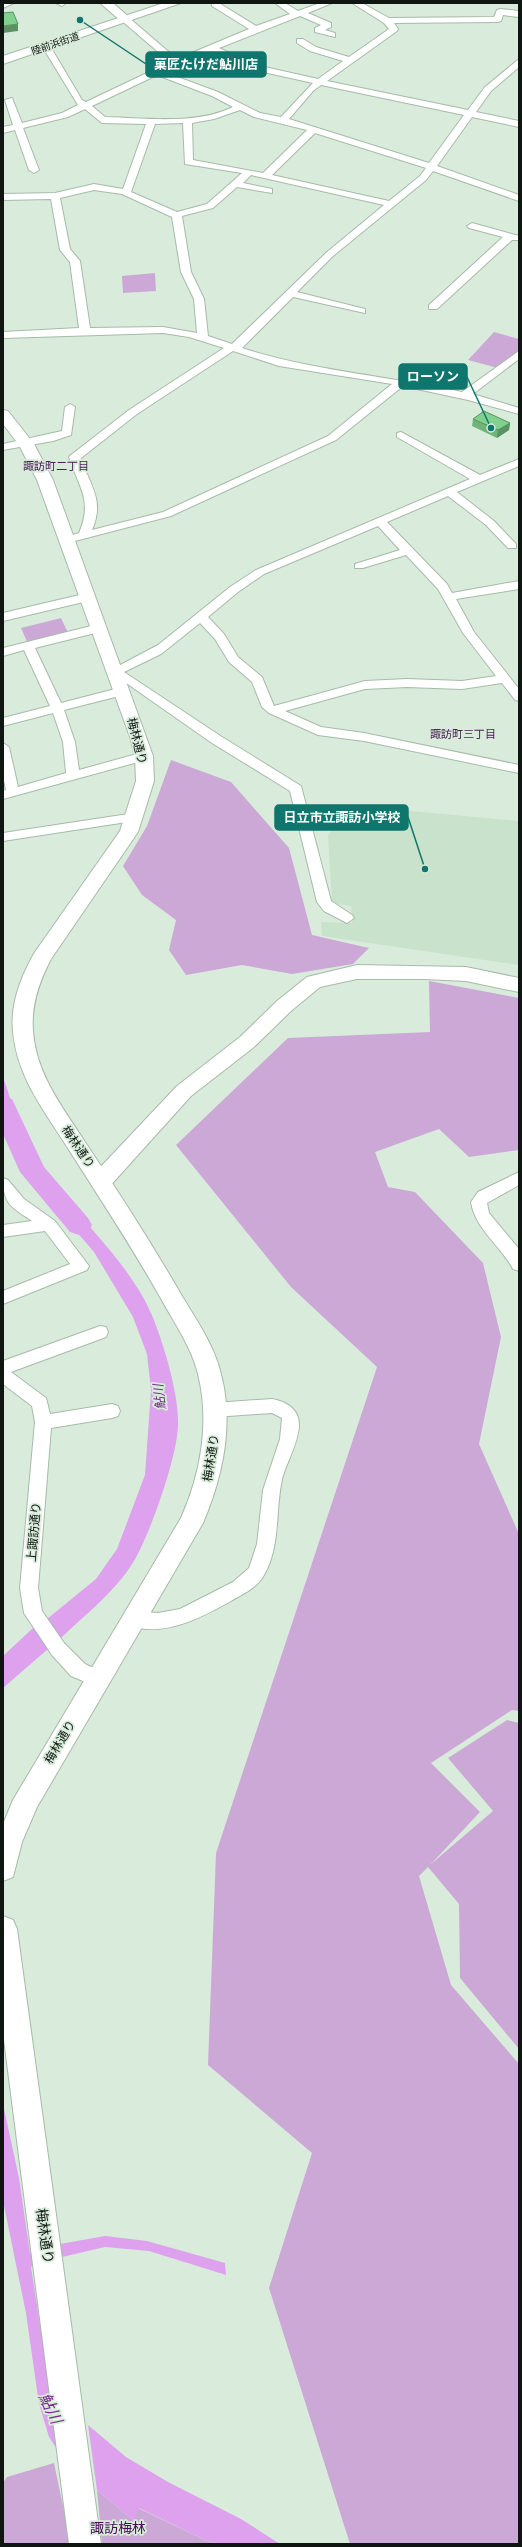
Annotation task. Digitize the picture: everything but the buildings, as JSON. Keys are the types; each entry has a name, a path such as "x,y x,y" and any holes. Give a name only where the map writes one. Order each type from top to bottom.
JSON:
{"main road":[{"path":"106,3 125,19"},
{"name":"陸前浜街道","path":"3,60 175,3"},
{"name":"梅林通り","path":"3,414 26,444 75,537 88,597 123,691 144,756 145,781 135,817 116,851 42,957 24,993 22,1013 25,1054 35,1080 156,1268 200,1347 212,1384 216,1436 212,1464 204,1494 181,1540 26,1800 9,1842 3,1868"},
{"path":"101,1181 184,1091 247,1042 290,1001 314,982 357,972 425,972 466,974 519,985"},
{"name":"梅林通り","path":"3,1929 68,2404 85,2544"}],"street":[{"path":"3,5 10,3"},
{"path":"279,3 328,25 318,30 332,35"},
{"path":"3,130 21,127 65,115 176,63 299,13 328,3"},
{"path":"283,120 310,89 348,60 394,29 386,21 356,3"},
{"path":"215,4 256,30"},
{"path":"386,21 498,19 500,12 519,14"},
{"path":"125,19 176,63"},
{"path":"300,40 313,49 348,60"},
{"path":"46,46 79,102 94,110 102,120 187,119 230,114 240,107"},
{"path":"212,48 252,67 319,83 519,124"},
{"path":"75,537 93,516 91,490 79,472 75,457 133,412 235,348 292,294 330,254 411,188 432,168 469,113 500,77 519,62"},
{"path":"156,72 215,94 257,115 283,120 519,198"},
{"path":"9,100 21,127 34,170"},
{"path":"187,119 188,162 221,166 264,177 390,204"},
{"path":"126,193 151,120"},
{"path":"264,177 312,130"},
{"path":"3,197 55,196 94,187 126,193 175,215 210,206 248,173"},
{"path":"236,184 270,191"},
{"path":"55,196 65,250 75,261 85,331"},
{"path":"175,215 186,272 199,299 203,338"},
{"path":"472,226 514,237"},
{"path":"433,307 514,237"},
{"path":"292,294 361,312"},
{"path":"3,335 85,331 163,330 203,338 279,363 400,383 464,396 519,411"},
{"path":"464,396 519,354"},
{"path":"75,537 167,514 332,438 400,383"},
{"path":"3,447 26,444 67,433 70,407"},
{"path":"401,435 479,479"},
{"path":"115,671 142,660 162,648 254,575 519,462"},
{"path":"508,467 519,475"},
{"path":"450,492 490,523 512,546"},
{"path":"379,521 443,587 469,634 519,697"},
{"path":"359,566 408,551"},
{"path":"448,597 519,585"},
{"path":"3,617 88,597"},
{"path":"201,617 220,637 233,659 258,680 268,707"},
{"path":"3,652 99,628"},
{"path":"28,646 57,707 69,742 73,776"},
{"path":"115,671 217,740 296,789 324,902 328,908 347,918"},
{"path":"505,679 462,685 408,683 365,685 273,710 318,731 364,737 519,770"},
{"path":"3,722 123,691"},
{"path":"3,747 8,794 144,756"},
{"path":"3,837 135,817"},
{"path":"519,1178 484,1196 479,1208 481,1215 514,1254 519,1265"},
{"path":"3,1184 18,1203 49,1225 81,1266 3,1298"},
{"path":"3,1231 49,1225"},
{"path":"3,1368 100,1332"},
{"name":"上諏訪通り","path":"3,1375 40,1403 44,1422 29,1588 31,1605 37,1620 58,1649 78,1670 97,1680"},
{"path":"134,1619 146,1622 165,1621 196,1612 249,1581 258,1569 266,1549 268,1508 279,1466 284,1458 291,1422 289,1414 281,1407 272,1406 214,1410"},
{"path":"44,1422 112,1411"}],"shaded area":[{"path":"348,805 519,821 519,965 322,936 321,922 352,923 351,906 332,903 328,835"}],"green space":[{"path":"155,273 156,291 123,293 122,276"},
{"path":"494,332 519,339 519,352 498,368 468,360"},
{"path":"61,618 69,635 28,644 21,628"},
{"path":"171,760 231,782 289,848 312,935 369,948 353,964 292,974 242,965 186,975 169,950 176,920 142,895 123,866 147,826"},
{"path":"429,981 519,998 519,1150 469,1157 439,1129 375,1152 388,1187 415,1192 483,1263 501,1337 479,1444 519,1534 519,1711 512,1710 431,1763 480,1812 431,1864 493,1811 448,1758 507,1720 519,1723 519,2049 460,1978 459,1904 428,1867 419,1876 451,1985 519,2064 519,2544 350,2544 269,2288 312,2153 208,2065 216,1853 377,1367 291,1287 176,1145 288,1038 430,1032"},
{"name":"諏訪梅林","path":"54,2463 71,2544 3,2544 3,2483 7,2477"},
{"name":"諏訪梅林","path":"97,2490 133,2520 138,2508 207,2541 220,2544 102,2544"}],"water":[{"path":"3,1077 18,1121 30,1148 45,1174 55,1187 45,1197 28,1177 3,1115"},
{"path":"60,1192 122,1265 143,1296 156,1325 165,1353 173,1383 178,1412 177,1438 168,1474 148,1533 134,1561 110,1592 61,1638 47,1619 96,1579 117,1549 145,1475 151,1390 147,1354 133,1317 94,1252 50,1201"},
{"path":"33,1628 48,1649 3,1688 3,1656"},
{"path":"3,2104 19,2178 30,2253 35,2254 37,2262 31,2267 60,2454 49,2437 39,2404 26,2313 3,2201"},
{"path":"105,2236 147,2241 225,2263 226,2275 149,2251 105,2247 62,2257 60,2244"},
{"path":"88,2425 126,2457 168,2482 241,2519 280,2544 220,2544 207,2541 139,2508 133,2520 97,2490"}],"waterway":[{"name":"鮎川","path":"3,1106 33,1172 79,1225"}],"place":[{"name":"菓匠たけだ鮎川店","path":"80,20"},
{"name":"ローソン","path":"491,428"},
{"name":"日立市立諏訪小学校","path":"425,869"}],"district":[{"name":"諏訪町二丁目","path":"56,466"},
{"name":"諏訪町三丁目","path":"463,734"}]}
